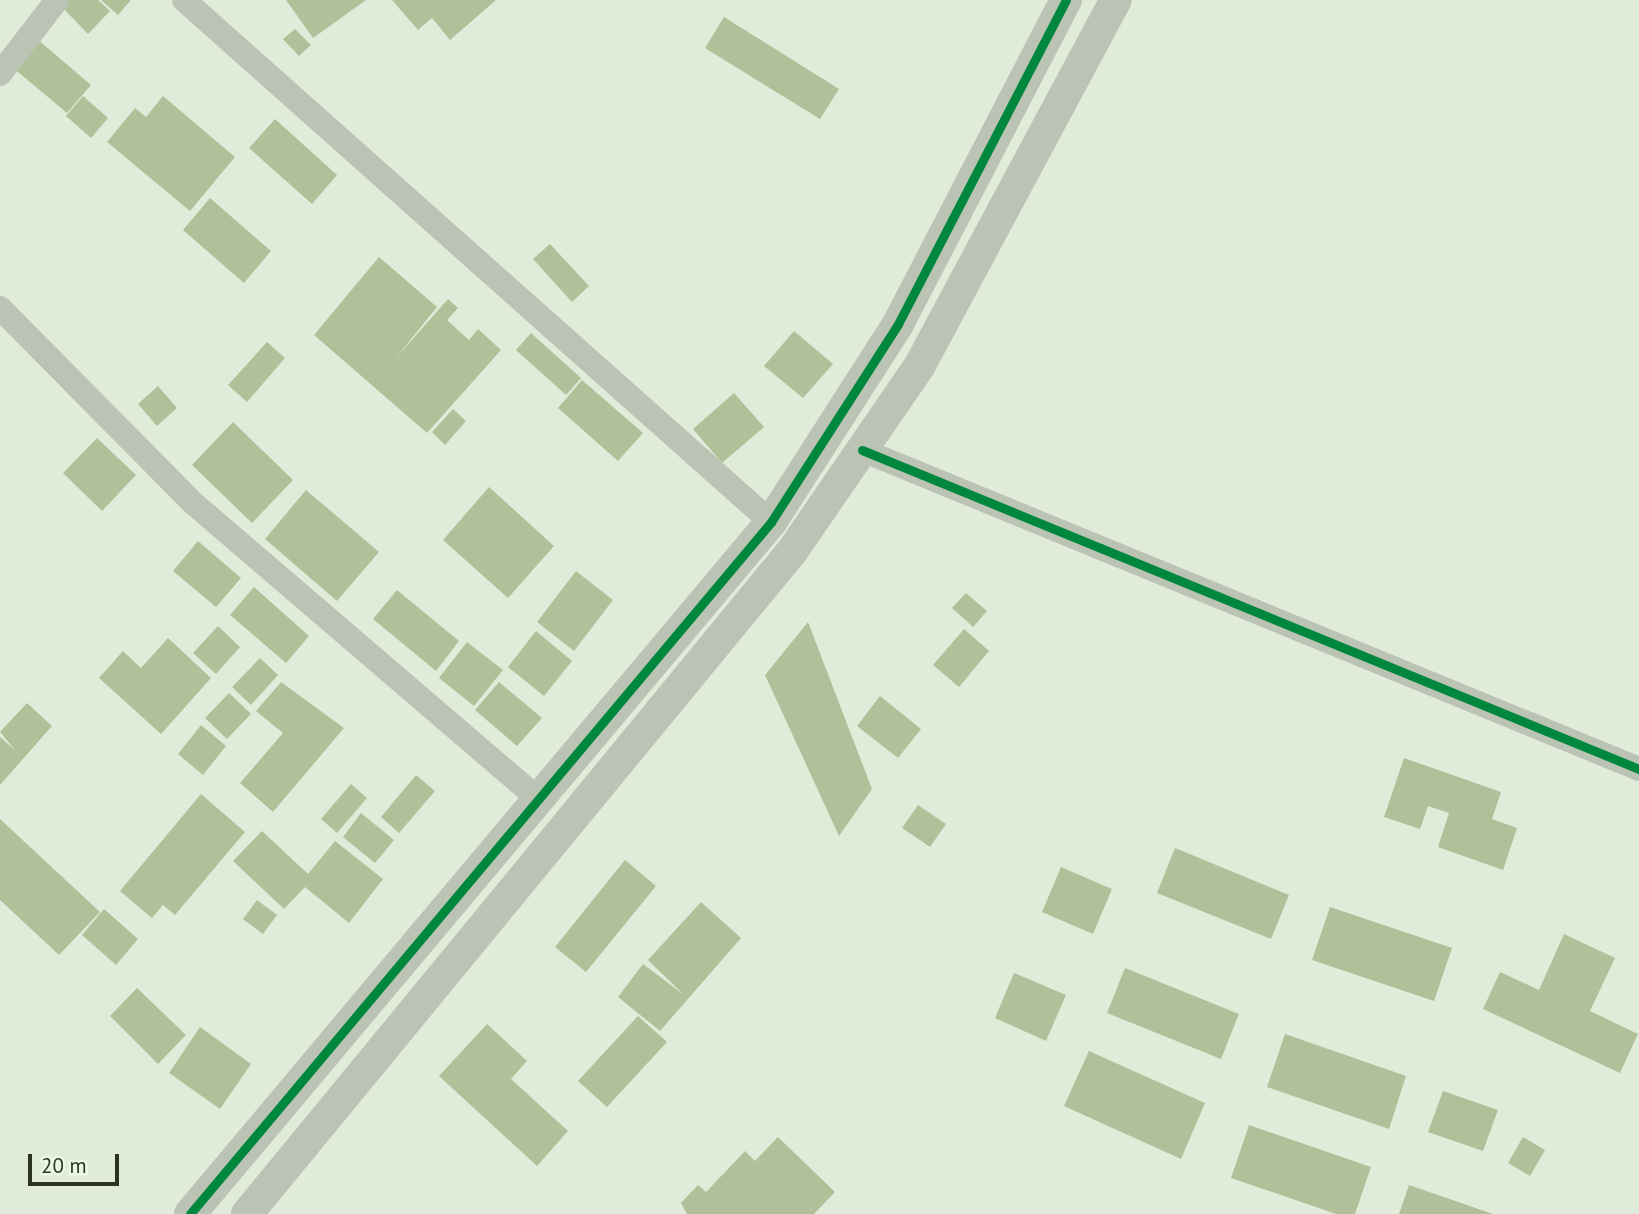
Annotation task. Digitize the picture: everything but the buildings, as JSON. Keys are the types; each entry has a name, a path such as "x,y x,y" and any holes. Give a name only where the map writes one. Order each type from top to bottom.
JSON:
{"street":[{"path":"0,74 57,0"},
{"path":"184,0 771,522"},
{"path":"190,1214 771,522 898,324 1066,0"},
{"path":"247,1214 793,550 920,365 1116,0"},
{"path":"0,307 193,503 539,800"},
{"path":"862,450 1639,769"}],"cycle path":[{"path":"190,1214 771,522 898,324 1066,0"},
{"path":"862,450 1639,769"}]}
